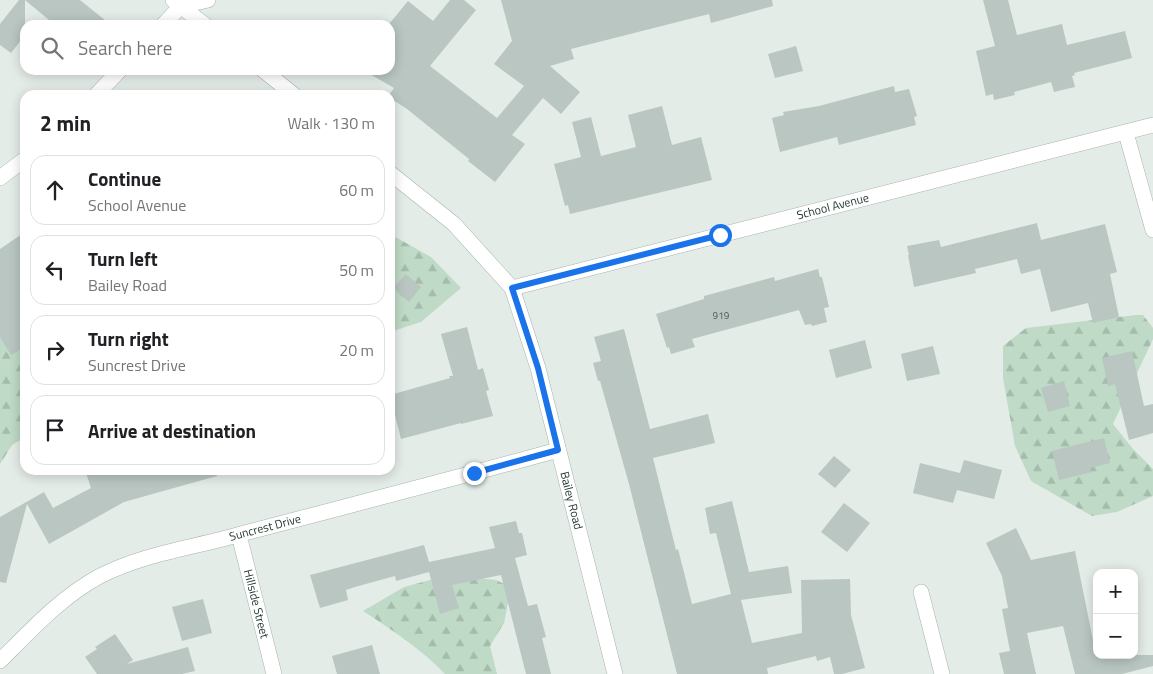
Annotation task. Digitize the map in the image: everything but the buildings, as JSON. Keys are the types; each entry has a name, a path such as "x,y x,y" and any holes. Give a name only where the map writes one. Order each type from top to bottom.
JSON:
{"street":[{"path":"177,3 208,0"},
{"path":"166,20 177,3"},
{"path":"177,3 199,20"},
{"path":"101,90 115,75"},
{"path":"269,75 288,90"},
{"name":"School Avenue","path":"512,288 1153,125"},
{"path":"1126,133 1153,230"},
{"path":"0,178 20,163"},
{"name":"Bailey Road","path":"395,176 454,224 512,288 538,368 616,674"},
{"name":"Suncrest Drive","path":"0,661 56,606 116,568 151,555 239,535 558,450"},
{"name":"Hillside Street","path":"239,535 274,674"},
{"path":"922,592 942,674"}],"green space":[{"path":"395,237 431,257 461,288 421,322 395,330"},
{"path":"1143,315 1153,328 1153,339 1113,424 1133,449 1153,469 1153,496 1117,512 1092,516 1031,481 1015,446 1003,378 1003,346 1026,328"},
{"path":"20,328 20,440 12,445 0,464 0,338"},
{"path":"449,575 496,580 511,587 504,623 490,646 497,674 445,674 416,648 363,611 404,587"}],"route":[{"path":"474,473 558,450 538,368 512,288 720,235"}]}
